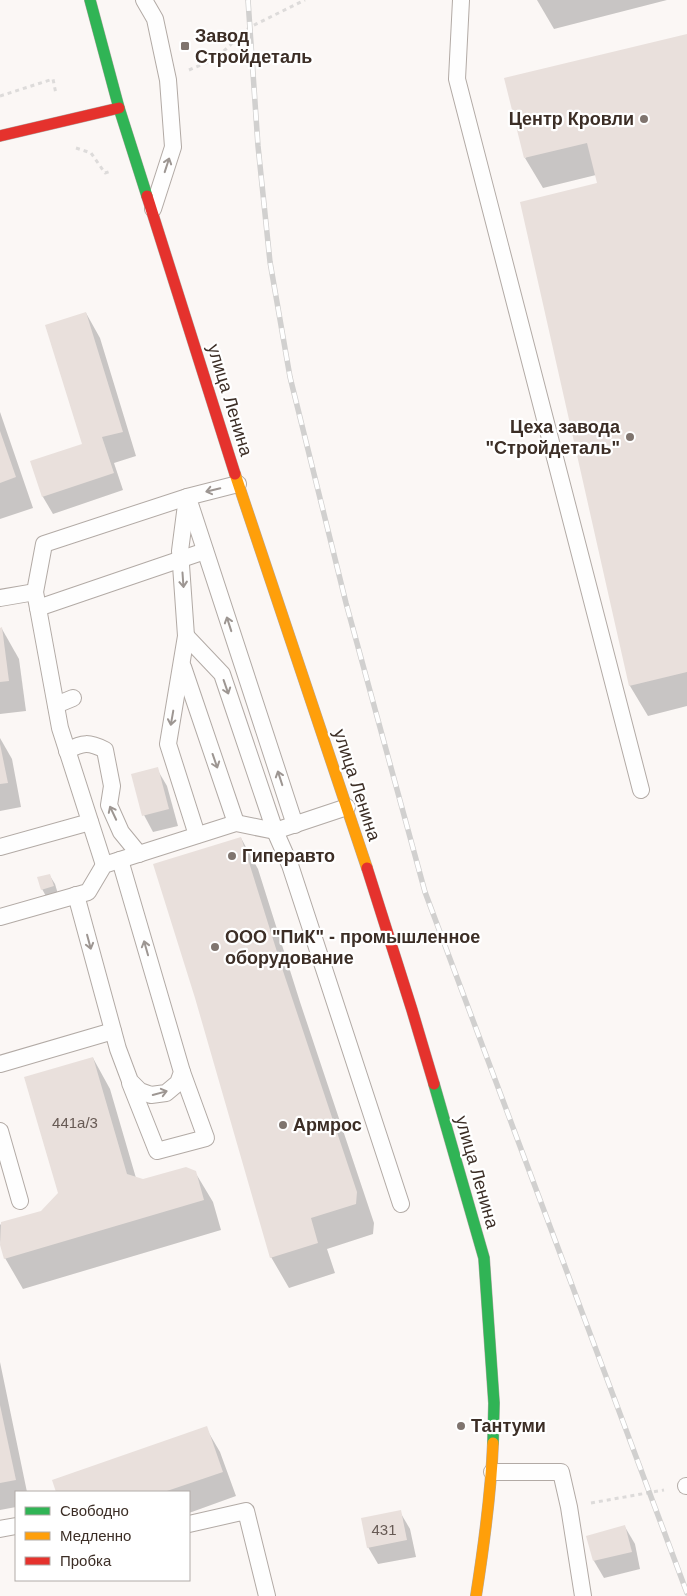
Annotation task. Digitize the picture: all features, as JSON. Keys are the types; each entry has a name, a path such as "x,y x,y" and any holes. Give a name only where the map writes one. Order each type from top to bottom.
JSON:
{"main road":[{"name":"улица Ленина","path":"90,0 119,108 238,484 347,807 412,1010 484,1258 494,1403 492,1472 476,1596"},
{"path":"0,136 119,108"}],"lane":[{"path":"144,0 155,19 168,80 173,147 152,212"},
{"path":"461,0 456,79 641,790"},
{"path":"104,865 60,728 36,600 44,544 187,497 238,484"},
{"path":"187,497 295,824"},
{"path":"187,497 180,551 186,636 168,744 197,835"},
{"path":"0,598 36,600 205,551"},
{"path":"186,636 222,674 275,831 290,866 401,1204"},
{"path":"182,665 236,823"},
{"path":"56,705 73,698"},
{"path":"67,751 77,746 91,743 105,750 112,786 109,805 122,832 139,854"},
{"path":"0,917 88,892 104,865 197,835 236,823 275,831 347,807"},
{"path":"0,847 90,822"},
{"path":"76,895 118,1049 157,1151 206,1138 182,1072 120,860"},
{"path":"0,1064 113,1031"},
{"path":"130,1081 140,1091 151,1095 166,1093 178,1083 182,1072"},
{"path":"0,1131 20,1201"},
{"path":"492,1472 561,1472 569,1507 583,1596"},
{"path":"190,1524 246,1511 267,1596"},
{"path":"0,1528 15,1526"}],"path":[{"path":"168,80 215,59 250,27 305,0"},
{"path":"0,96 53,79 63,121"},
{"path":"68,145 92,153 105,173 137,163"},
{"path":"569,1507 687,1486"}],"building":[{"name":"Цеха завода \"Стройдеталь\"","path":"687,34 687,672 629,686 520,202 597,183 587,143 524,158 504,78"},
{"path":"86,312 123,432 102,437 114,473 42,497 30,461 82,444 45,325"},
{"path":"0,431 16,477 0,483"},
{"path":"2,627 9,681 0,682 0,628"},
{"path":"0,744 8,783 0,784"},
{"path":"158,767 169,809 142,816 131,774"},
{"name":"Армрос","path":"241,837 283,971 357,1192 356,1204 311,1218 318,1243 270,1258 195,998 153,864"},
{"path":"50,874 54,886 41,890 37,877"},
{"path":"93,1057 127,1174 143,1179 186,1167 196,1171 204,1200 4,1259 0,1245 1,1222 41,1211 58,1193 24,1077"},
{"path":"0,1405 16,1480 0,1483"},
{"path":"207,1426 223,1472 167,1491 56,1491 52,1480"},
{"path":"401,1510 407,1540 367,1548 361,1518"},
{"path":"625,1525 632,1552 593,1561 586,1536"}],"railway":[{"path":"248,0 258,146 270,262 290,377 346,603 425,892 687,1593"}],"traffic: fast":[{"path":"90,0 119,108 147,196"},
{"path":"434,1084 484,1258 494,1403 493,1443"}],"traffic: slow":[{"path":"235,474 367,868"},
{"path":"476,1596 487,1520 493,1443"}],"traffic: jam":[{"path":"0,136 119,108"},
{"path":"147,196 235,474"},
{"path":"367,868 434,1084"}],"place":[{"name":"Завод Стройдеталь","path":"185,46"},
{"name":"Центр Кровли","path":"644,119"},
{"name":"Цеха завода \"Стройдеталь\"","path":"630,437"},
{"name":"Гиперавто","path":"232,856"},
{"name":"ООО \"ПиК\" - промышленное оборудование","path":"215,947"},
{"name":"Армрос","path":"283,1125"},
{"name":"Тантуми","path":"461,1426"}]}
